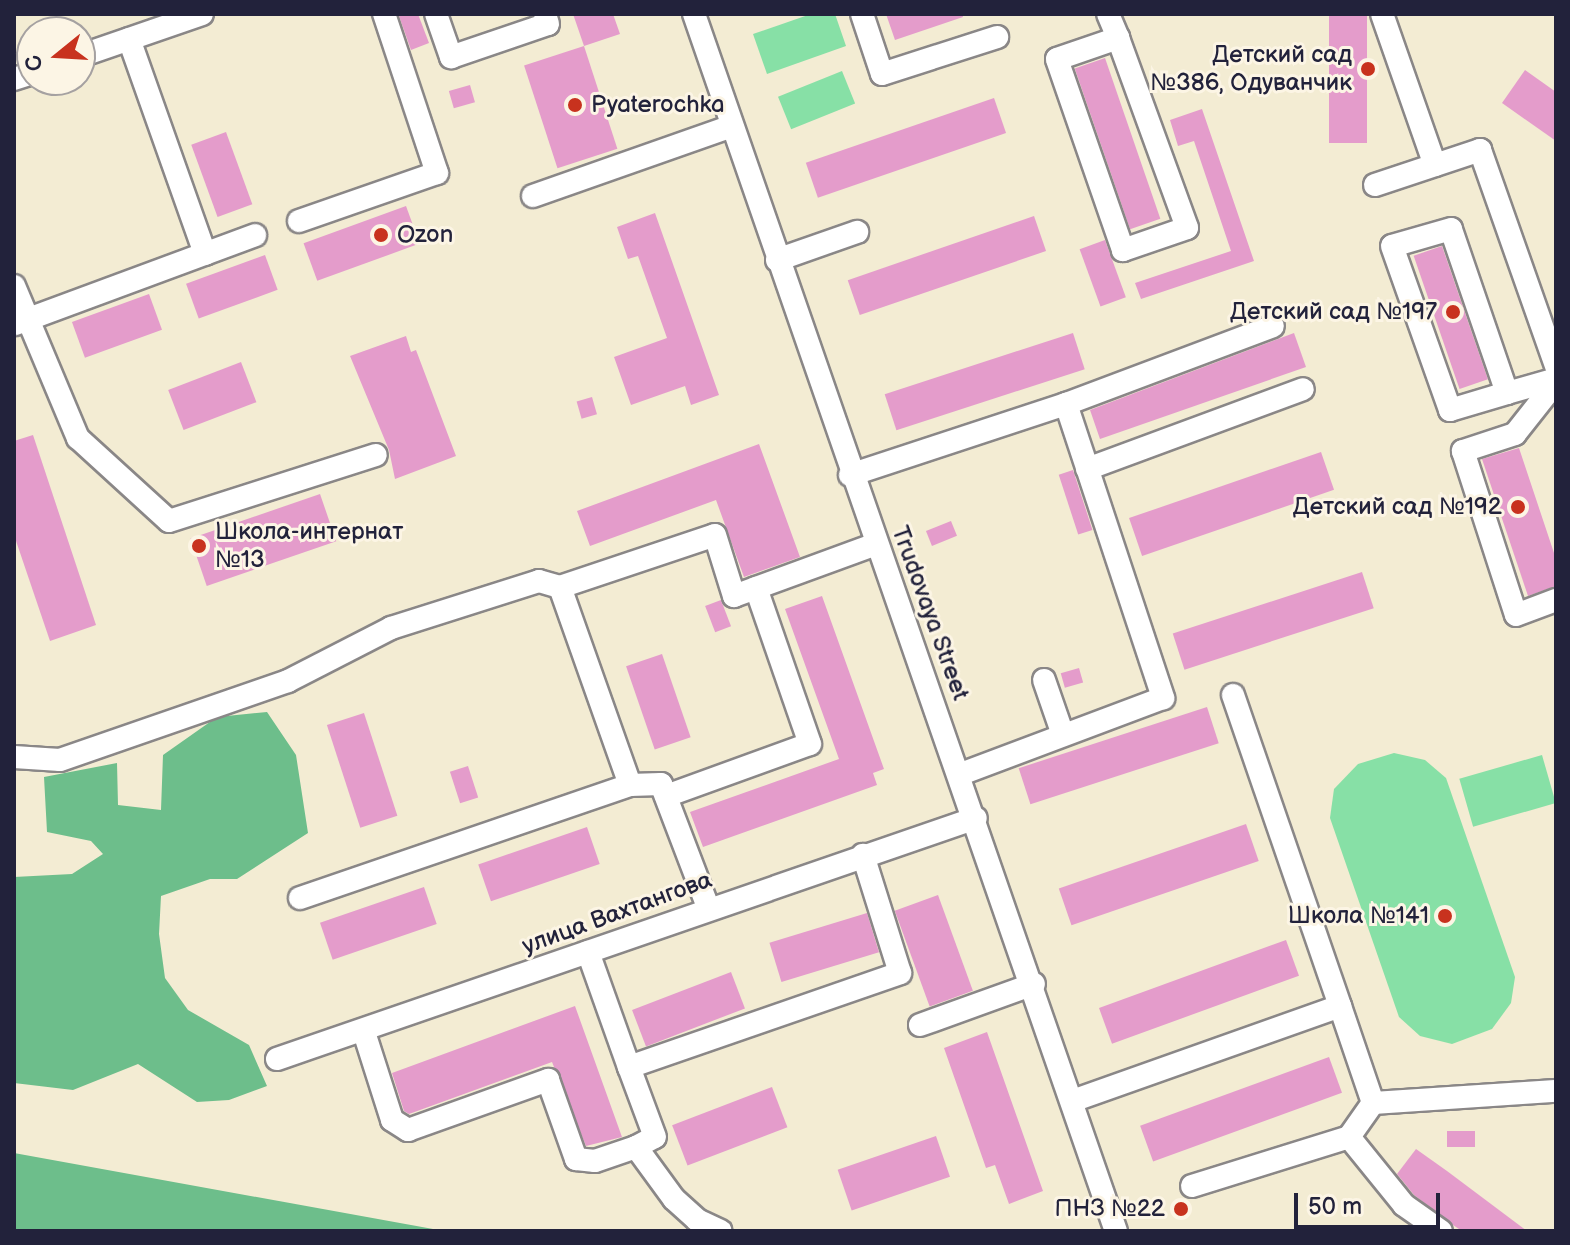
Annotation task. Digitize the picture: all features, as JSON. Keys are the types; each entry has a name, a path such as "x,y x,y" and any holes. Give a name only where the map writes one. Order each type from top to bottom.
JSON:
{"street":[{"path":"96,50 202,14"},
{"path":"299,221 437,173 384,14"},
{"path":"436,14 451,57 548,24 545,14"},
{"name":"Trudovaya Street","path":"696,14 850,475 961,774 1075,1100 1116,1231"},
{"path":"862,14 882,74 997,37"},
{"path":"1108,14 1118,38 1187,228 1123,250 1057,59 1118,38"},
{"path":"1382,14 1435,165"},
{"path":"129,39 205,254"},
{"path":"533,196 732,126"},
{"path":"1375,185 1480,150 1556,366"},
{"path":"1507,393 1451,229 1392,246 1450,410 1556,380"},
{"path":"777,260 857,232"},
{"path":"20,322 255,235"},
{"path":"14,286 20,322 78,438 169,521 376,455"},
{"path":"850,475 1066,404 1273,326"},
{"path":"1556,380 1515,434 1463,451 1516,615 1556,600"},
{"path":"1087,469 1303,389"},
{"path":"961,774 1163,698 1066,404"},
{"path":"14,757 60,760 288,681 391,628 539,581 560,587 715,535 734,596 876,544"},
{"path":"560,587 630,785"},
{"path":"666,796 810,744 756,588"},
{"path":"1044,680 1063,735"},
{"path":"1233,695 1373,1103"},
{"path":"300,898 630,785 661,784 708,907"},
{"name":"улица Вахтангова","path":"277,1059 364,1032 708,907 976,818"},
{"path":"629,1067 900,973 863,855"},
{"path":"364,1032 392,1120 408,1130 548,1080 576,1159 595,1161 636,1147 655,1137 588,952"},
{"path":"920,1025 1034,984"},
{"path":"1075,1100 1340,1006"},
{"path":"1373,1103 1556,1091"},
{"path":"1192,1186 1349,1137 1373,1103"},
{"path":"1349,1137 1404,1205 1441,1231"},
{"path":"636,1147 674,1199 697,1220 721,1231"}],"green space":[{"path":"811,14 835,14 846,46 767,74 753,34"},
{"path":"842,71 855,103 791,129 778,97"},
{"path":"267,712 296,755 308,833 237,879 210,879 161,896 159,934 165,978 188,1010 249,1045 267,1086 229,1100 197,1102 138,1064 73,1090 14,1083 14,877 72,874 103,854 91,841 47,832 44,777 117,763 118,805 161,810 163,755 217,717"},
{"path":"1394,753 1425,760 1446,778 1515,977 1511,1003 1492,1029 1452,1044 1420,1036 1399,1017 1330,818 1334,789 1358,764"},
{"path":"1542,755 1556,803 1473,827 1459,779"},
{"path":"14,1153 433,1229 440,1231 14,1231"}],"building":[{"path":"418,14 429,43 411,50 399,16"},
{"path":"573,14 613,14 620,34 584,46"},
{"path":"886,14 962,14 963,17 895,40"},
{"path":"1329,14 1367,14 1367,143 1329,143"},
{"path":"584,46 617,149 557,168 524,65"},
{"path":"1105,58 1160,219 1130,229 1075,68"},
{"path":"1525,70 1556,92 1556,141 1502,103"},
{"path":"470,85 475,102 454,108 449,91"},
{"path":"994,98 1006,133 818,198 806,163"},
{"path":"1202,109 1254,261 1141,299 1135,283 1231,251 1194,141 1178,146 1170,120"},
{"path":"226,132 252,204 218,217 191,145"},
{"path":"406,206 420,244 317,281 304,243"},
{"path":"655,213 719,395 691,405 685,386 631,405 614,357 667,338 638,256 628,259 617,227"},
{"path":"1034,216 1046,251 860,315 848,280"},
{"path":"1105,240 1126,297 1100,307 1080,249"},
{"name":"Детский сад №197","path":"1442,246 1488,379 1460,389 1414,256"},
{"path":"265,255 278,290 199,318 186,284"},
{"path":"149,294 162,330 85,358 72,322"},
{"path":"1073,333 1085,369 896,430 885,394"},
{"path":"1294,333 1306,367 1100,439 1090,410"},
{"path":"406,336 411,352 416,350 456,456 395,479 389,450 350,356"},
{"path":"241,362 256,402 184,430 168,390"},
{"path":"592,397 597,414 582,419 577,401"},
{"path":"33,435 96,625 50,641 14,535 14,441"},
{"path":"759,444 800,557 744,577 716,500 590,546 577,511"},
{"name":"Детский сад №192","path":"1519,448 1556,559 1556,586 1528,596 1482,459"},
{"path":"1321,452 1334,490 1142,556 1129,518"},
{"path":"1073,470 1092,530 1078,535 1059,475"},
{"path":"320,494 336,541 207,586 190,539"},
{"path":"951,521 957,536 932,546 926,531"},
{"path":"1362,572 1374,608 1184,670 1173,633"},
{"path":"822,596 884,769 873,773 877,785 703,847 690,812 839,759 785,609"},
{"path":"721,600 731,626 715,632 705,606"},
{"path":"662,654 691,737 655,750 626,666"},
{"path":"1079,668 1083,682 1065,688 1061,673"},
{"path":"1207,707 1219,743 1030,804 1019,768"},
{"path":"364,713 397,816 360,828 327,725"},
{"path":"468,766 478,797 460,803 450,772"},
{"path":"1246,824 1259,861 1071,925 1059,888"},
{"path":"587,827 600,864 491,901 478,864"},
{"path":"424,887 437,924 333,960 320,923"},
{"path":"938,895 973,991 930,1007 895,911"},
{"path":"867,913 879,952 781,982 769,943"},
{"path":"1286,940 1299,976 1112,1044 1099,1008"},
{"path":"731,972 745,1008 646,1046 632,1010"},
{"path":"575,1006 622,1137 586,1146 552,1062 409,1114 404,1111 392,1073"},
{"path":"987,1032 1043,1191 1009,1204 995,1165 986,1168 944,1048"},
{"path":"1329,1057 1342,1093 1153,1161 1140,1126"},
{"path":"772,1087 787,1127 688,1165 672,1125"},
{"path":"1447,1131 1475,1131 1475,1147 1447,1147"},
{"path":"936,1136 950,1177 852,1211 838,1170"},
{"path":"1416,1149 1527,1231 1462,1231 1453,1225 1414,1195 1397,1174"}],"place":[{"name":"Детский сад №386, Одуванчик","path":"1368,69"},
{"name":"Pyaterochka","path":"575,105"},
{"name":"Ozon","path":"381,235"},
{"name":"Детский сад №197","path":"1453,312"},
{"name":"Детский сад №192","path":"1518,507"},
{"name":"Школа-интернат №13","path":"199,546"},
{"name":"Школа №141","path":"1445,916"},
{"name":"ПНЗ №22","path":"1181,1209"}]}
